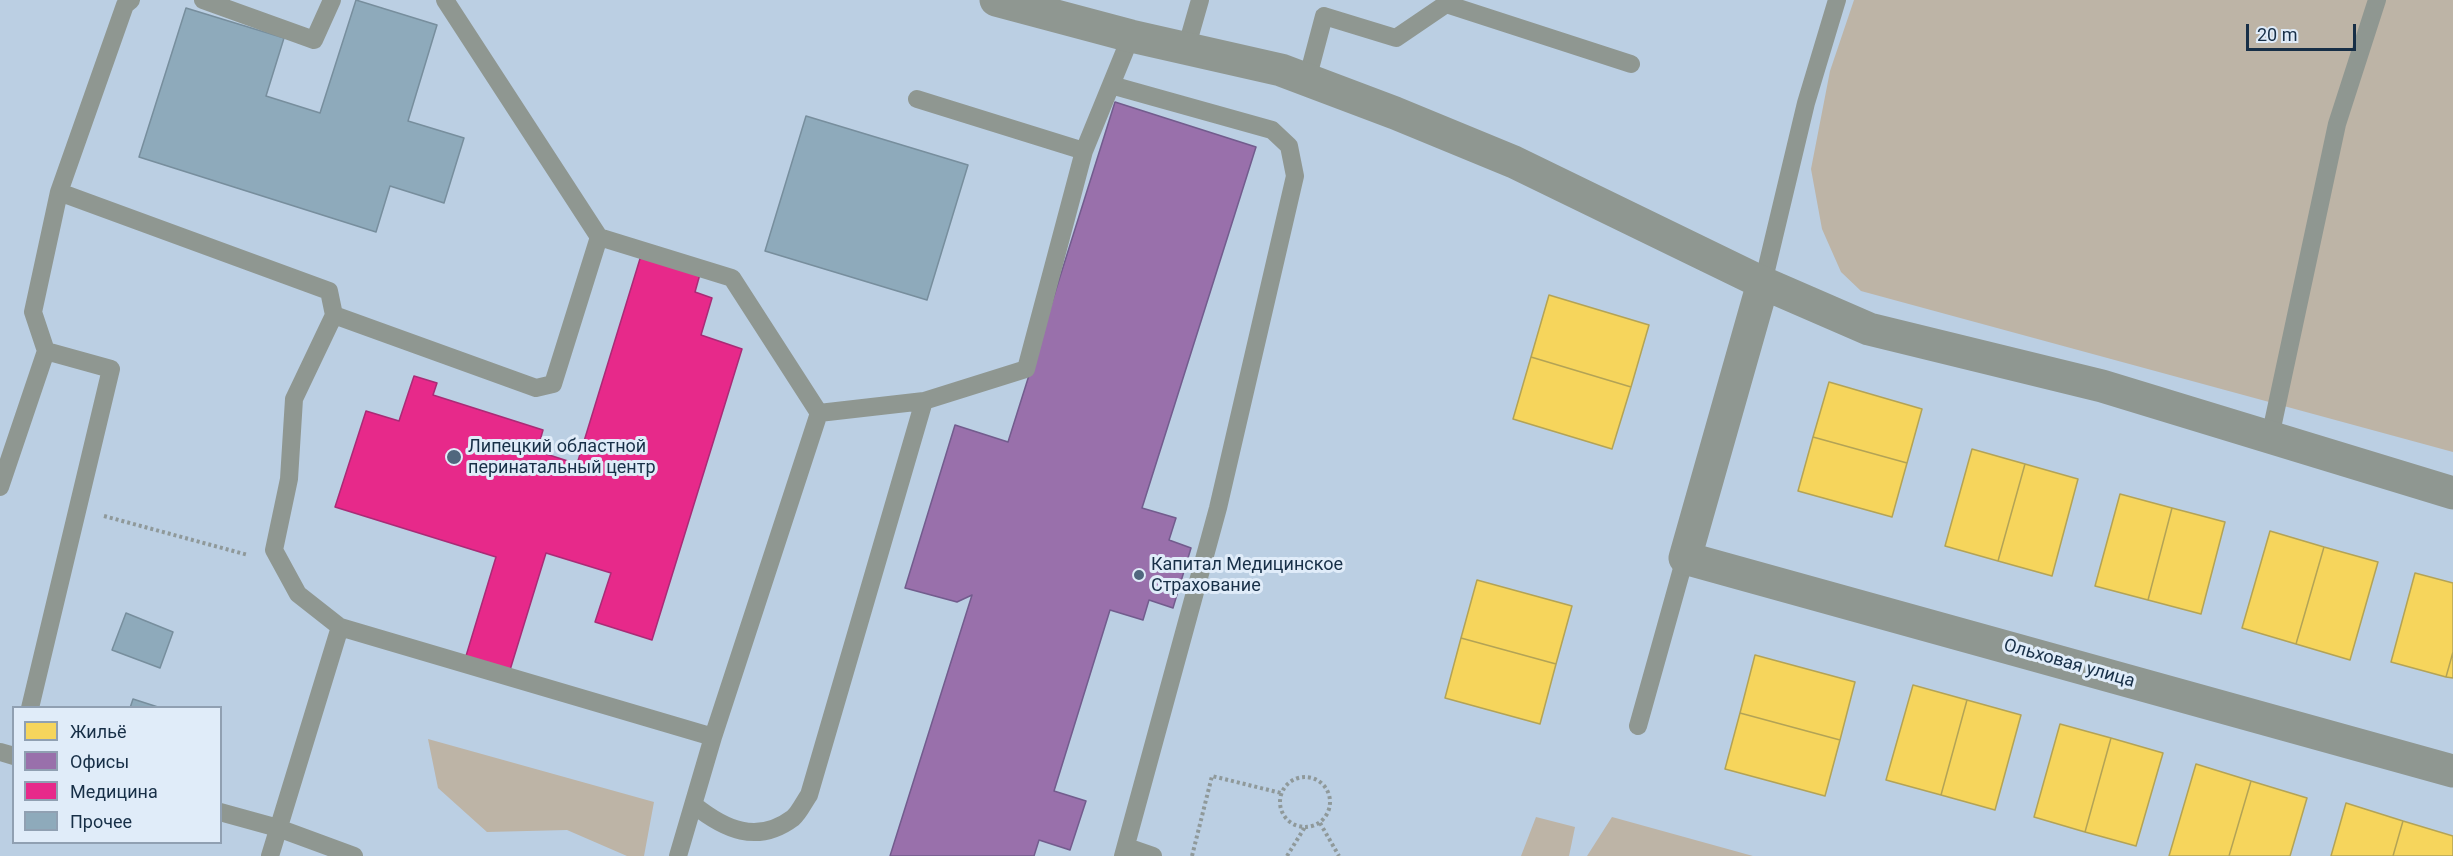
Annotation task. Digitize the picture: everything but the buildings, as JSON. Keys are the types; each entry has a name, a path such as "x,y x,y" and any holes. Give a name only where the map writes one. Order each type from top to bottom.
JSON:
{"street":[{"path":"996,0 1131,36 1281,70 1395,113 1514,162 1762,283 1869,329 2102,386 2453,493"},
{"path":"1685,558 1762,283"},
{"name":"Ольховая улица","path":"1685,558 2453,771"}],"lane":[{"path":"0,487 46,351 33,312 59,192 125,5 131,0"},
{"path":"203,0 314,40 332,0"},
{"path":"445,0 599,237 732,278 819,413"},
{"path":"1186,49 1200,0"},
{"path":"1762,283 1806,103 1837,0"},
{"path":"2270,437 2337,124 2377,0"},
{"path":"1307,80 1324,16 1396,38 1446,4 1631,64"},
{"path":"819,413 924,401 1026,369 1084,151 1131,36"},
{"path":"1111,85 1272,130 1289,146 1295,176 1218,508 1125,852 1153,856"},
{"path":"917,99 1084,151"},
{"path":"59,192 329,291 334,315 294,399 289,478 274,550 298,594 340,627 713,737"},
{"path":"334,315 536,388 553,384 599,237"},
{"path":"30,706 111,369 46,351"},
{"path":"694,805 713,820 738,831 765,831 794,817 809,795 924,401"},
{"path":"678,856 713,737 819,413"},
{"path":"1638,726 1685,558"},
{"path":"270,856 340,627"},
{"path":"222,813 278,828 354,856"}],"path":[{"path":"78,509 281,564"},
{"path":"1192,856 1212,776 1281,793"},
{"path":"1305,776 1321,781 1330,794 1329,810 1320,823 1305,827 1290,822 1280,809 1281,793 1290,780 1305,776"},
{"path":"1320,823 1339,856"},
{"path":"1287,856 1305,827"}],"shaded area":[{"path":"1854,0 2453,0 2453,452 1861,291 1841,272 1822,229 1811,169 1830,71"},
{"path":"428,739 654,802 644,856 627,856 567,830 487,832 438,788"},
{"path":"1536,817 1575,827 1569,856 1521,856"},
{"path":"1612,817 1753,856 1587,856"}],"place":[{"name":"Липецкий областной перинатальный центр","path":"454,457"},
{"name":"Капитал Медицинское Страхование","path":"1139,575"}]}
